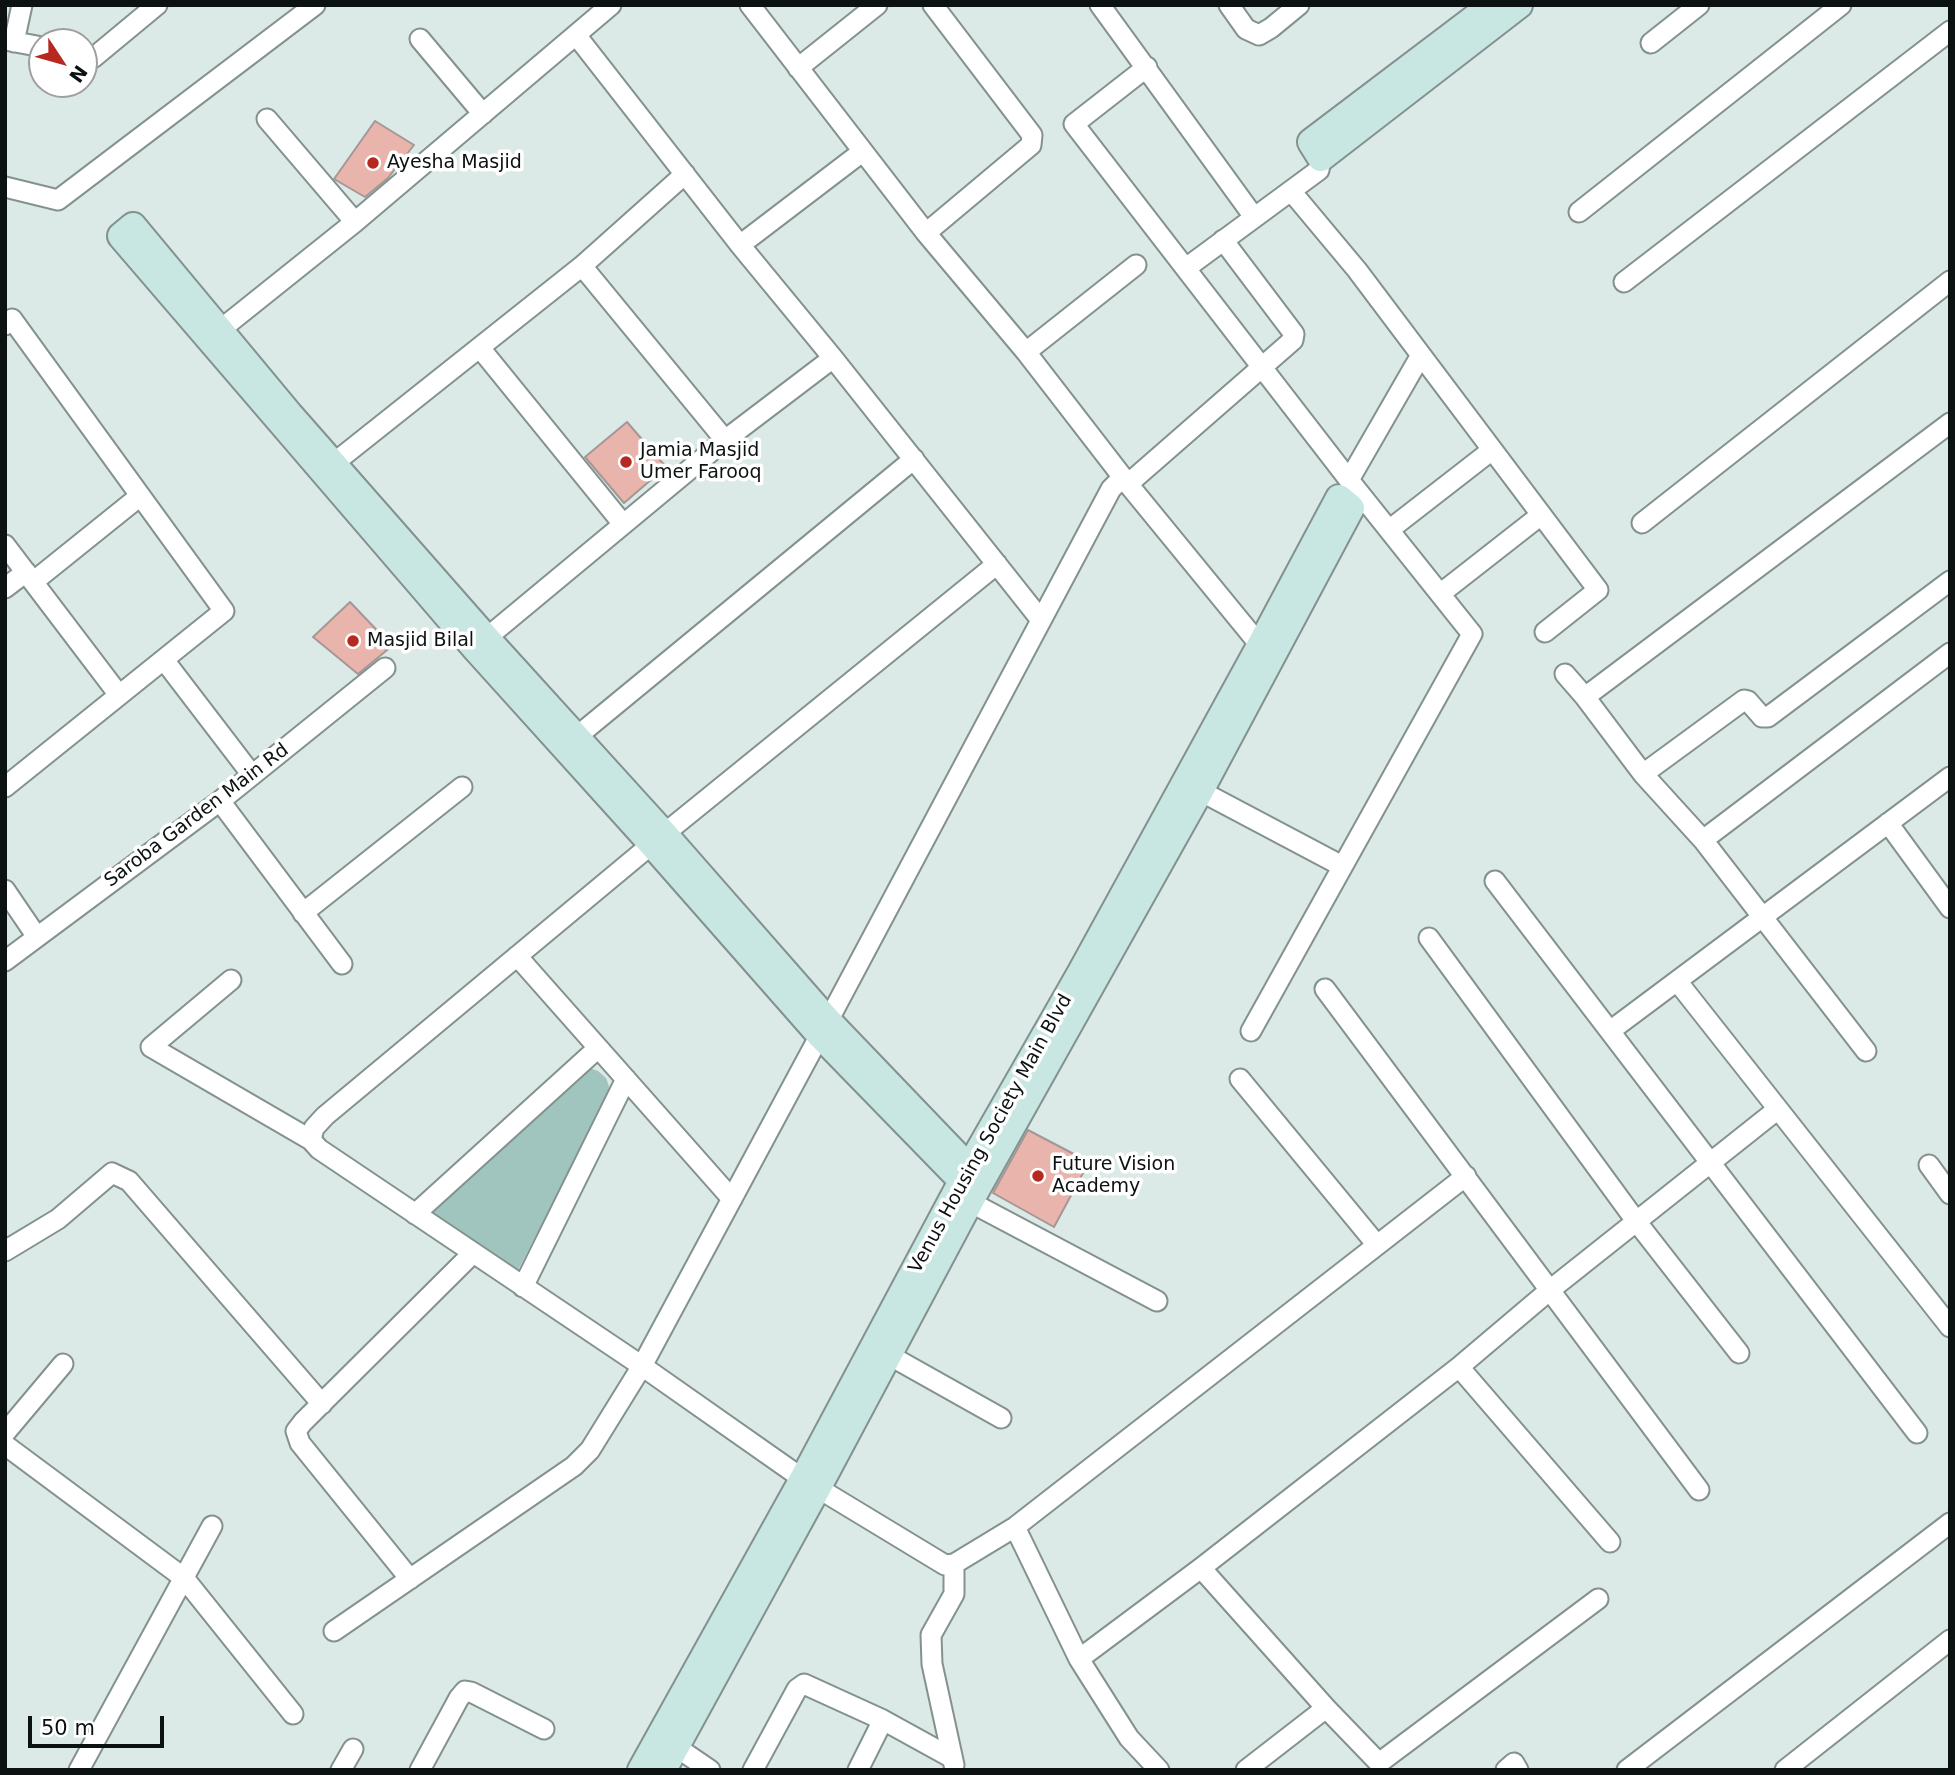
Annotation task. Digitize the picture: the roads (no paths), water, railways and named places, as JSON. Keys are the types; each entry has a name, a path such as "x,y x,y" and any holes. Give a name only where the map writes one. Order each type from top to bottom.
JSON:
{"street":[{"path":"22,5 10,41 28,44"},
{"path":"98,54 157,5"},
{"path":"5,187 58,200 315,5"},
{"path":"215,335 355,222 611,5"},
{"path":"750,5 926,233 1026,352 1125,480 1266,652"},
{"path":"798,68 877,5"},
{"path":"926,233 1031,145 1032,135 933,5"},
{"path":"1100,5 1254,216"},
{"path":"1229,5 1246,29 1259,35 1299,5"},
{"path":"1186,268 1319,170 1321,158 1311,142 1492,5"},
{"path":"1321,158 1519,5"},
{"path":"1651,43 1699,5"},
{"path":"1579,212 1841,5"},
{"path":"1624,282 1950,31"},
{"path":"576,35 740,245 1041,620"},
{"path":"420,39 483,114"},
{"path":"1147,67 1074,124 1264,368 1346,495 1389,530 1472,634 1251,1031"},
{"path":"267,119 355,222"},
{"path":"740,245 862,152"},
{"path":"329,467 582,266 685,174"},
{"path":"1291,191 1357,270 1598,590 1545,632"},
{"path":"127,231 480,643 658,839 824,1028 972,1185 1157,1301"},
{"path":"334,1632 574,1466 590,1450 642,1366 1111,489 1264,368 1293,340 1294,334 1223,240"},
{"path":"1026,352 1136,265"},
{"path":"582,266 725,440"},
{"path":"1642,523 1950,281"},
{"path":"5,325 12,320 224,611 5,787"},
{"path":"480,348 623,524"},
{"path":"1346,495 1421,355"},
{"path":"480,643 725,440 833,358"},
{"path":"1586,696 1950,422"},
{"path":"1389,530 1492,450"},
{"path":"570,742 914,459"},
{"name":"Venus Housing Society Main Blvd","path":"641,1770 668,1741 811,1483 972,1185 1080,974 1193,787 1346,495"},
{"path":"5,588 30,577 140,496"},
{"path":"1440,594 1541,514"},
{"path":"5,545 119,695"},
{"path":"310,1140 314,1128 325,1116 658,839 998,564"},
{"path":"1643,774 1744,700 1762,717 1768,717 1950,581"},
{"path":"1703,840 1950,653"},
{"path":"164,660 252,775"},
{"name":"Saroba Garden Main Rd","path":"5,961 220,801 385,668"},
{"path":"1565,674 1586,696 1643,774 1703,840 1866,1051"},
{"path":"1610,1031 1950,777"},
{"path":"303,913 462,787"},
{"path":"1193,787 1342,866"},
{"path":"220,801 342,964"},
{"path":"1888,823 1950,908"},
{"path":"1495,881 1917,1433"},
{"path":"5,890 37,937"},
{"path":"1429,938 1636,1221 1739,1353"},
{"path":"517,956 732,1199"},
{"path":"231,980 151,1047 310,1140 319,1149 472,1254 642,1366 811,1483 913,1548 945,1565 954,1564 1015,1527 1466,1177"},
{"path":"1677,981 1950,1327"},
{"path":"1325,989 1699,1490"},
{"path":"415,1214 598,1048"},
{"path":"523,1287 626,1079"},
{"path":"1240,1079 1377,1245"},
{"path":"1079,1659 1202,1568 1459,1367 1550,1290 1778,1109"},
{"path":"1929,1165 1950,1194"},
{"path":"5,1251 58,1219 112,1173 129,1181 322,1404"},
{"path":"410,1579 300,1443 296,1432 472,1254"},
{"path":"881,1350 1001,1418"},
{"path":"5,1433 63,1364"},
{"path":"1459,1367 1610,1542"},
{"path":"5,1445 184,1578 293,1714"},
{"path":"1627,1770 1950,1523"},
{"path":"79,1770 212,1526"},
{"path":"1015,1527 1079,1659 1129,1738 1158,1770"},
{"path":"953,1764 932,1664 931,1635 954,1594 954,1564"},
{"path":"1202,1568 1326,1708 1382,1766 1598,1599"},
{"path":"1785,1770 1950,1640"},
{"path":"752,1770 797,1689 804,1684 883,1720 953,1764"},
{"path":"421,1770 465,1691 544,1729"},
{"path":"1246,1770 1326,1708"},
{"path":"859,1770 883,1720"},
{"path":"668,1741 709,1770"},
{"name":"Venus Housing Society Main Blvd","path":"663,1770 668,1741"},
{"path":"341,1770 353,1749"},
{"path":"1506,1770 1514,1763 1518,1770"}],"place":[{"name":"Ayesha Masjid","path":"373,163"},
{"name":"Jamia Masjid Umer Farooq","path":"626,462"},
{"name":"Masjid Bilal","path":"353,641"},
{"name":"Future Vision Academy","path":"1038,1176"}]}
